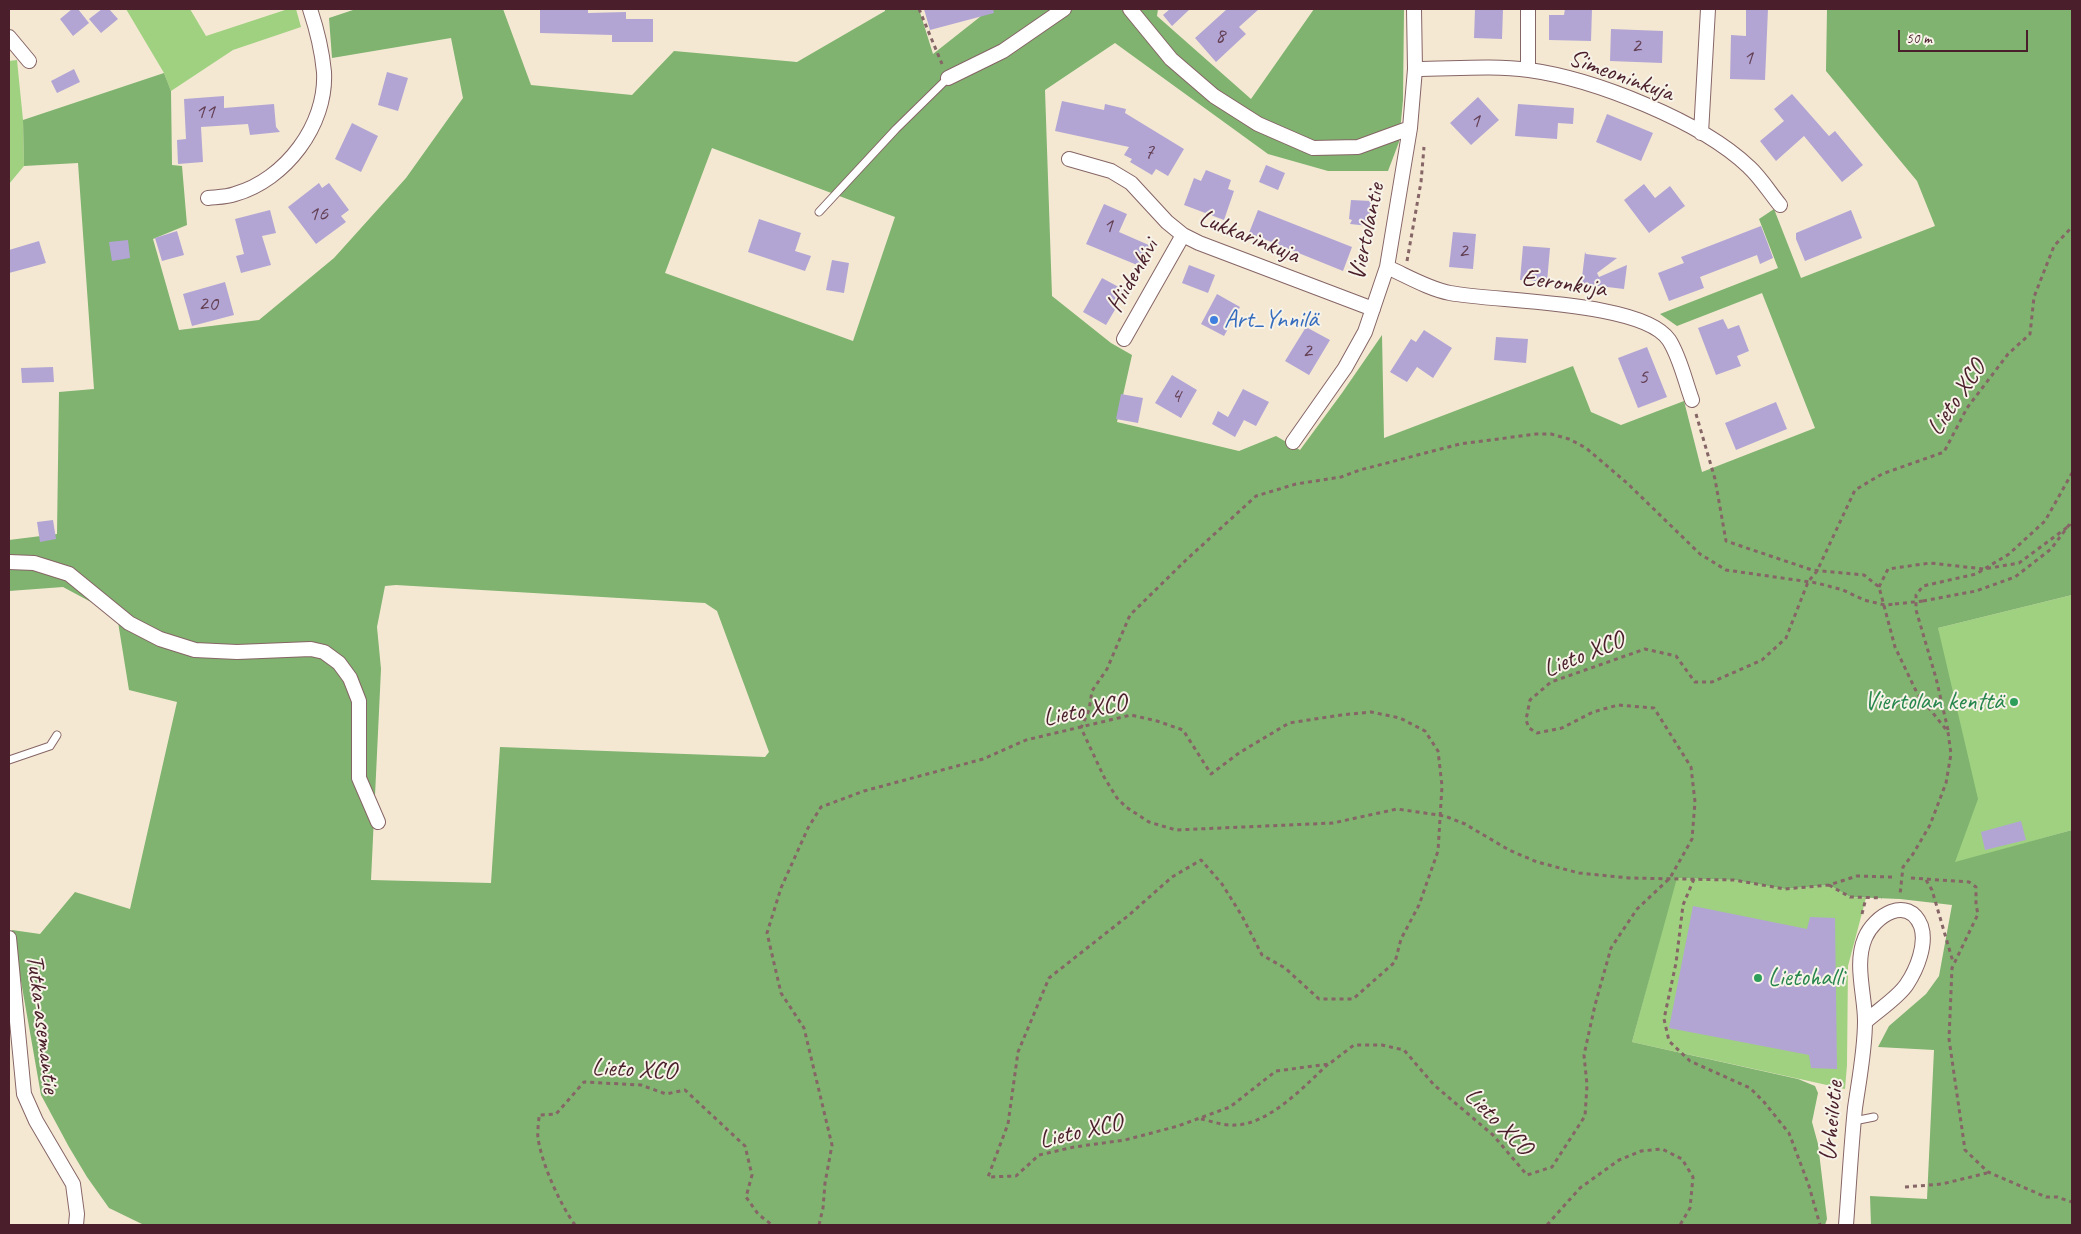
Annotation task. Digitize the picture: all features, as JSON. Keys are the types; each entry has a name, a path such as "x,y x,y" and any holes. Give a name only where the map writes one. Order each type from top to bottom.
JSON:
{"street":[{"path":"208,198 235,194 260,183 282,168 308,135 322,101 324,74 318,35 310,9"},
{"path":"948,78 1003,51 1064,9"},
{"path":"1130,9 1171,59 1214,96 1258,124 1313,148 1358,147 1410,128"},
{"name":"Viertolantie","path":"1294,442 1345,368 1365,332 1387,267 1410,128 1415,69 1414,9"},
{"path":"1528,9 1528,70"},
{"path":"1701,133 1708,9"},
{"path":"9,37 29,61"},
{"name":"Simeoninkuja","path":"1415,69 1528,70 1570,78 1633,100 1701,133 1725,148 1750,167 1780,205"},
{"name":"Lukkarinkuja","path":"1069,159 1111,171 1132,183 1167,222 1183,235 1199,243 1373,309"},
{"name":"Hiidenkivi","path":"1124,339 1183,235"},
{"name":"Eeronkuja","path":"1387,267 1447,292 1477,297 1588,307 1634,319 1656,328 1669,340 1692,400"},
{"path":"9,562 34,563 69,574 129,623 160,639 195,650 237,652 311,649 324,652 339,663 350,678 358,701 359,778 378,822"},
{"name":"Urheilutie","path":"1846,1225 1854,1122 1865,1022 1861,957 1864,940 1870,928 1879,918 1890,911 1906,911 1914,916 1921,926 1921,951 1915,969 1906,985 1865,1022"},
{"name":"Tutka-asemantie","path":"9,938 24,1094 36,1121 73,1184 77,1214 76,1225"}],"lane":[{"path":"819,212 896,129 948,78"},
{"path":"9,760 50,746 57,735"},
{"path":"1854,1122 1874,1117"}],"path":[{"path":"919,9 948,78"},
{"name":"Lieto XCO","path":"819,1225 824,1208 825,1183 832,1145 804,1028 781,993 767,934 781,888 808,828 821,807 856,794 983,760 1026,740 1131,715 1183,730 1210,774 1239,753 1289,723 1371,712 1400,718 1425,731 1438,751 1442,786 1438,851 1419,905 1401,939 1395,962 1353,999 1320,999 1285,968 1262,955 1242,916 1222,884 1201,860 1172,877 1129,915 1049,978 1018,1052 1008,1124 988,1176 1016,1176 1039,1155 1074,1147 1125,1140 1178,1126 1230,1107 1276,1071 1329,1064 1354,1045 1382,1045 1404,1050 1434,1085 1493,1135 1527,1175 1552,1167 1585,1116 1587,1085 1584,1055 1594,1004 1611,948 1637,908 1670,878 1692,839 1694,802 1692,767 1654,708 1618,705 1593,712 1562,728 1537,733 1529,728 1526,720 1530,700 1551,682 1645,650 1676,656 1695,682 1712,682 1762,660 1786,638 1808,582 1817,571 1855,490 1882,474 1944,452 1967,408 2008,354 2030,334 2034,298 2054,246 2072,227"},
{"path":"1692,400 1715,479 1726,541 1812,570 1864,576 1879,587 1895,647 1917,693 1948,732"},
{"path":"1892,877 1857,876 1829,885 1785,889 1734,880 1629,878 1579,873 1546,864 1509,850 1465,824 1439,815 1397,809 1334,823 1176,830 1149,822 1116,798 1081,728 1089,710 1092,691 1107,669 1130,615 1186,560 1256,496 1296,484 1341,477 1360,470 1453,446 1536,434 1551,434 1568,439 1586,448 1627,483 1700,554 1726,570 1808,582 1843,590 1864,600 1885,605 1976,592 2014,577 2051,549 2072,521"},
{"path":"1901,886 1903,867 1930,825 1946,783 1951,754 1936,678 1916,610 1916,595 1923,586 1976,574 2009,554 2044,521 2072,473"},
{"path":"1879,587 1888,569 1930,563 1984,569 2019,562 2070,526"},
{"path":"1911,878 1969,882 1976,887 1978,914 1954,962"},
{"path":"1694,879 1683,905 1676,962 1664,1019 1669,1041 1690,1061 1750,1088 1764,1102 1789,1133 1809,1186 1820,1225"},
{"path":"1925,879 1932,890 1954,962 1949,1039 1965,1150 1988,1172 2046,1196 2072,1202"},
{"path":"1829,885 1850,897 1866,898"},
{"path":"1199,1118 1236,1126 1264,1117 1292,1098 1329,1064"},
{"name":"Lieto XCO","path":"575,1225 550,1178 538,1138 539,1115 556,1114 584,1082 602,1082 641,1085 666,1094 685,1090 745,1146 752,1175 746,1197 758,1214 772,1225"},
{"path":"1547,1225 1580,1188 1619,1160 1641,1151 1662,1149 1682,1159 1693,1177 1690,1208 1680,1225"},
{"path":"1905,1187 1942,1184 1988,1172"}],"green space":[{"path":"126,9 190,9 206,36 288,9 296,9 301,27 233,50 171,91 164,73"},
{"path":"356,9 503,9 531,85 632,95 674,51 797,62 885,11 885,9 919,9 933,54 990,9 1158,9 1157,16 1251,99 1314,9 1404,9 1403,100 1399,142 1388,171 1328,171 1268,154 1115,43 1045,90 1052,296 1111,343 1132,355 1117,422 1239,451 1276,436 1300,450 1382,335 1384,438 1573,366 1591,412 1621,425 1684,401 1702,472 1815,428 1762,293 1677,326 1660,314 1778,268 1759,219 1774,209 1801,278 1935,226 1917,181 1826,71 1827,9 2072,9 2072,595 1938,628 1978,799 1955,862 2072,830 2072,1225 1871,1225 1870,1196 1927,1199 1934,1050 1878,1047 1889,1026 1926,994 1939,976 1952,905 1900,899 1850,897 1829,885 1785,889 1734,880 1677,878 1632,1042 1798,1079 1815,1086 1818,1093 1812,1122 1818,1144 1827,1219 1825,1225 144,1225 109,1208 87,1177 41,1095 12,930 40,934 75,892 130,909 177,702 129,690 118,622 91,602 63,587 9,591 9,540 57,534 59,392 94,389 78,163 24,166 23,120 164,73 171,91 172,165 182,166 187,225 153,239 179,330 259,320 334,258 406,178 463,98 451,38 332,58 329,18","holes":["712,148 895,217 853,341 665,273","396,585 705,603 717,611 769,752 765,757 500,747 491,883 371,880 381,669 377,627 385,586"]},
{"path":"17,60 23,120 24,166 9,184 9,61"},
{"name":"Viertolan kenttä","path":"2072,595 2072,830 1955,863 1938,628"},
{"path":"1676,878 1734,880 1785,889 1829,885 1850,897 1866,898 1848,966 1845,1089 1632,1042"}],"building":[{"path":"72,9 78,9 89,23 73,36 60,19"},
{"path":"102,9 109,9 118,19 101,33 89,19"},
{"path":"540,9 588,9 588,13 626,12 626,19 653,19 653,42 612,42 612,35 540,33"},
{"path":"924,9 993,9 994,13 930,30"},
{"path":"1170,9 1190,9 1172,26 1163,15"},
{"path":"1227,9 1259,9 1239,27 1246,34 1216,62 1195,38"},
{"path":"1475,9 1503,9 1502,39 1474,38"},
{"path":"1565,9 1592,9 1591,41 1549,40 1549,15 1564,15"},
{"path":"1746,9 1768,9 1765,80 1730,79 1731,35 1746,36"},
{"path":"1611,29 1663,31 1662,63 1610,61"},
{"path":"74,69 80,82 57,93 51,81"},
{"path":"387,72 408,78 398,111 378,105"},
{"path":"1792,94 1829,136 1835,131 1863,165 1842,182 1804,136 1776,161 1760,141 1784,121 1774,109"},
{"path":"224,96 224,108 274,104 276,127 280,132 250,135 248,124 201,127 203,162 178,164 177,140 186,139 184,99"},
{"path":"1478,97 1499,120 1471,145 1450,123"},
{"path":"1062,101 1104,110 1105,104 1126,109 1125,113 1184,149 1168,176 1156,169 1152,175 1130,162 1132,159 1124,155 1129,147 1055,131"},
{"path":"1518,104 1574,108 1573,124 1558,123 1557,139 1515,136"},
{"path":"1607,114 1653,133 1641,161 1596,142"},
{"path":"352,123 378,136 361,172 335,159"},
{"path":"1266,165 1285,173 1278,190 1259,182"},
{"path":"1206,170 1231,180 1228,189 1234,191 1224,220 1184,205 1194,178 1201,181"},
{"path":"319,183 322,188 329,183 349,210 341,216 346,222 316,244 288,207"},
{"path":"1644,184 1655,198 1670,186 1685,206 1649,233 1624,200"},
{"path":"1351,200 1371,201 1369,226 1350,224 1352,220 1349,219"},
{"path":"1104,204 1127,214 1119,232 1151,246 1142,267 1086,244"},
{"path":"270,210 276,233 262,236 271,265 241,273 236,256 244,254 235,219"},
{"path":"1258,210 1352,247 1343,271 1249,233"},
{"path":"1851,210 1862,238 1805,261 1796,239 1796,233"},
{"path":"759,219 801,233 795,251 811,256 805,271 748,252"},
{"path":"1761,226 1773,258 1760,264 1757,255 1700,277 1704,288 1669,301 1658,273 1684,263 1681,257"},
{"path":"177,231 184,255 162,261 155,238"},
{"path":"1453,232 1476,234 1473,269 1449,267"},
{"path":"128,240 130,258 112,261 109,242"},
{"path":"39,241 46,263 9,273 9,250"},
{"path":"1523,246 1550,248 1547,282 1520,280"},
{"path":"1585,252 1586,254 1617,258 1597,273 1599,277 1627,265 1624,289 1582,284 1581,286"},
{"path":"832,260 849,263 844,293 826,290"},
{"path":"1189,265 1215,275 1208,293 1182,283"},
{"path":"1102,278 1126,291 1106,325 1083,312"},
{"path":"225,282 234,315 192,326 183,294"},
{"path":"1217,294 1240,307 1224,336 1201,324"},
{"path":"1723,319 1728,329 1739,325 1749,351 1737,356 1741,366 1716,375 1698,328"},
{"path":"1306,327 1330,340 1309,375 1285,361"},
{"path":"1424,330 1452,348 1433,378 1417,367 1407,382 1390,372 1411,339 1416,342"},
{"path":"1496,337 1528,339 1526,363 1494,360"},
{"path":"1647,347 1667,397 1638,408 1618,358"},
{"path":"53,367 54,382 22,383 21,368"},
{"path":"1172,375 1197,390 1181,418 1155,403"},
{"path":"1243,389 1269,402 1256,426 1244,420 1235,437 1212,424 1218,411 1228,417"},
{"path":"1121,394 1143,398 1138,423 1116,419"},
{"path":"1776,402 1787,429 1736,450 1725,423"},
{"path":"53,520 56,539 40,542 37,522"},
{"path":"2021,821 2026,840 1985,850 1981,832"},
{"name":"Lietohalli","path":"1693,906 1807,929 1810,917 1835,918 1837,1069 1811,1068 1809,1055 1669,1028"}],"place":[{"name":"Art_Ynnilä","path":"1214,320"},
{"name":"Viertolan kenttä","path":"2014,702"},
{"name":"Lietohalli","path":"1758,978"}]}
